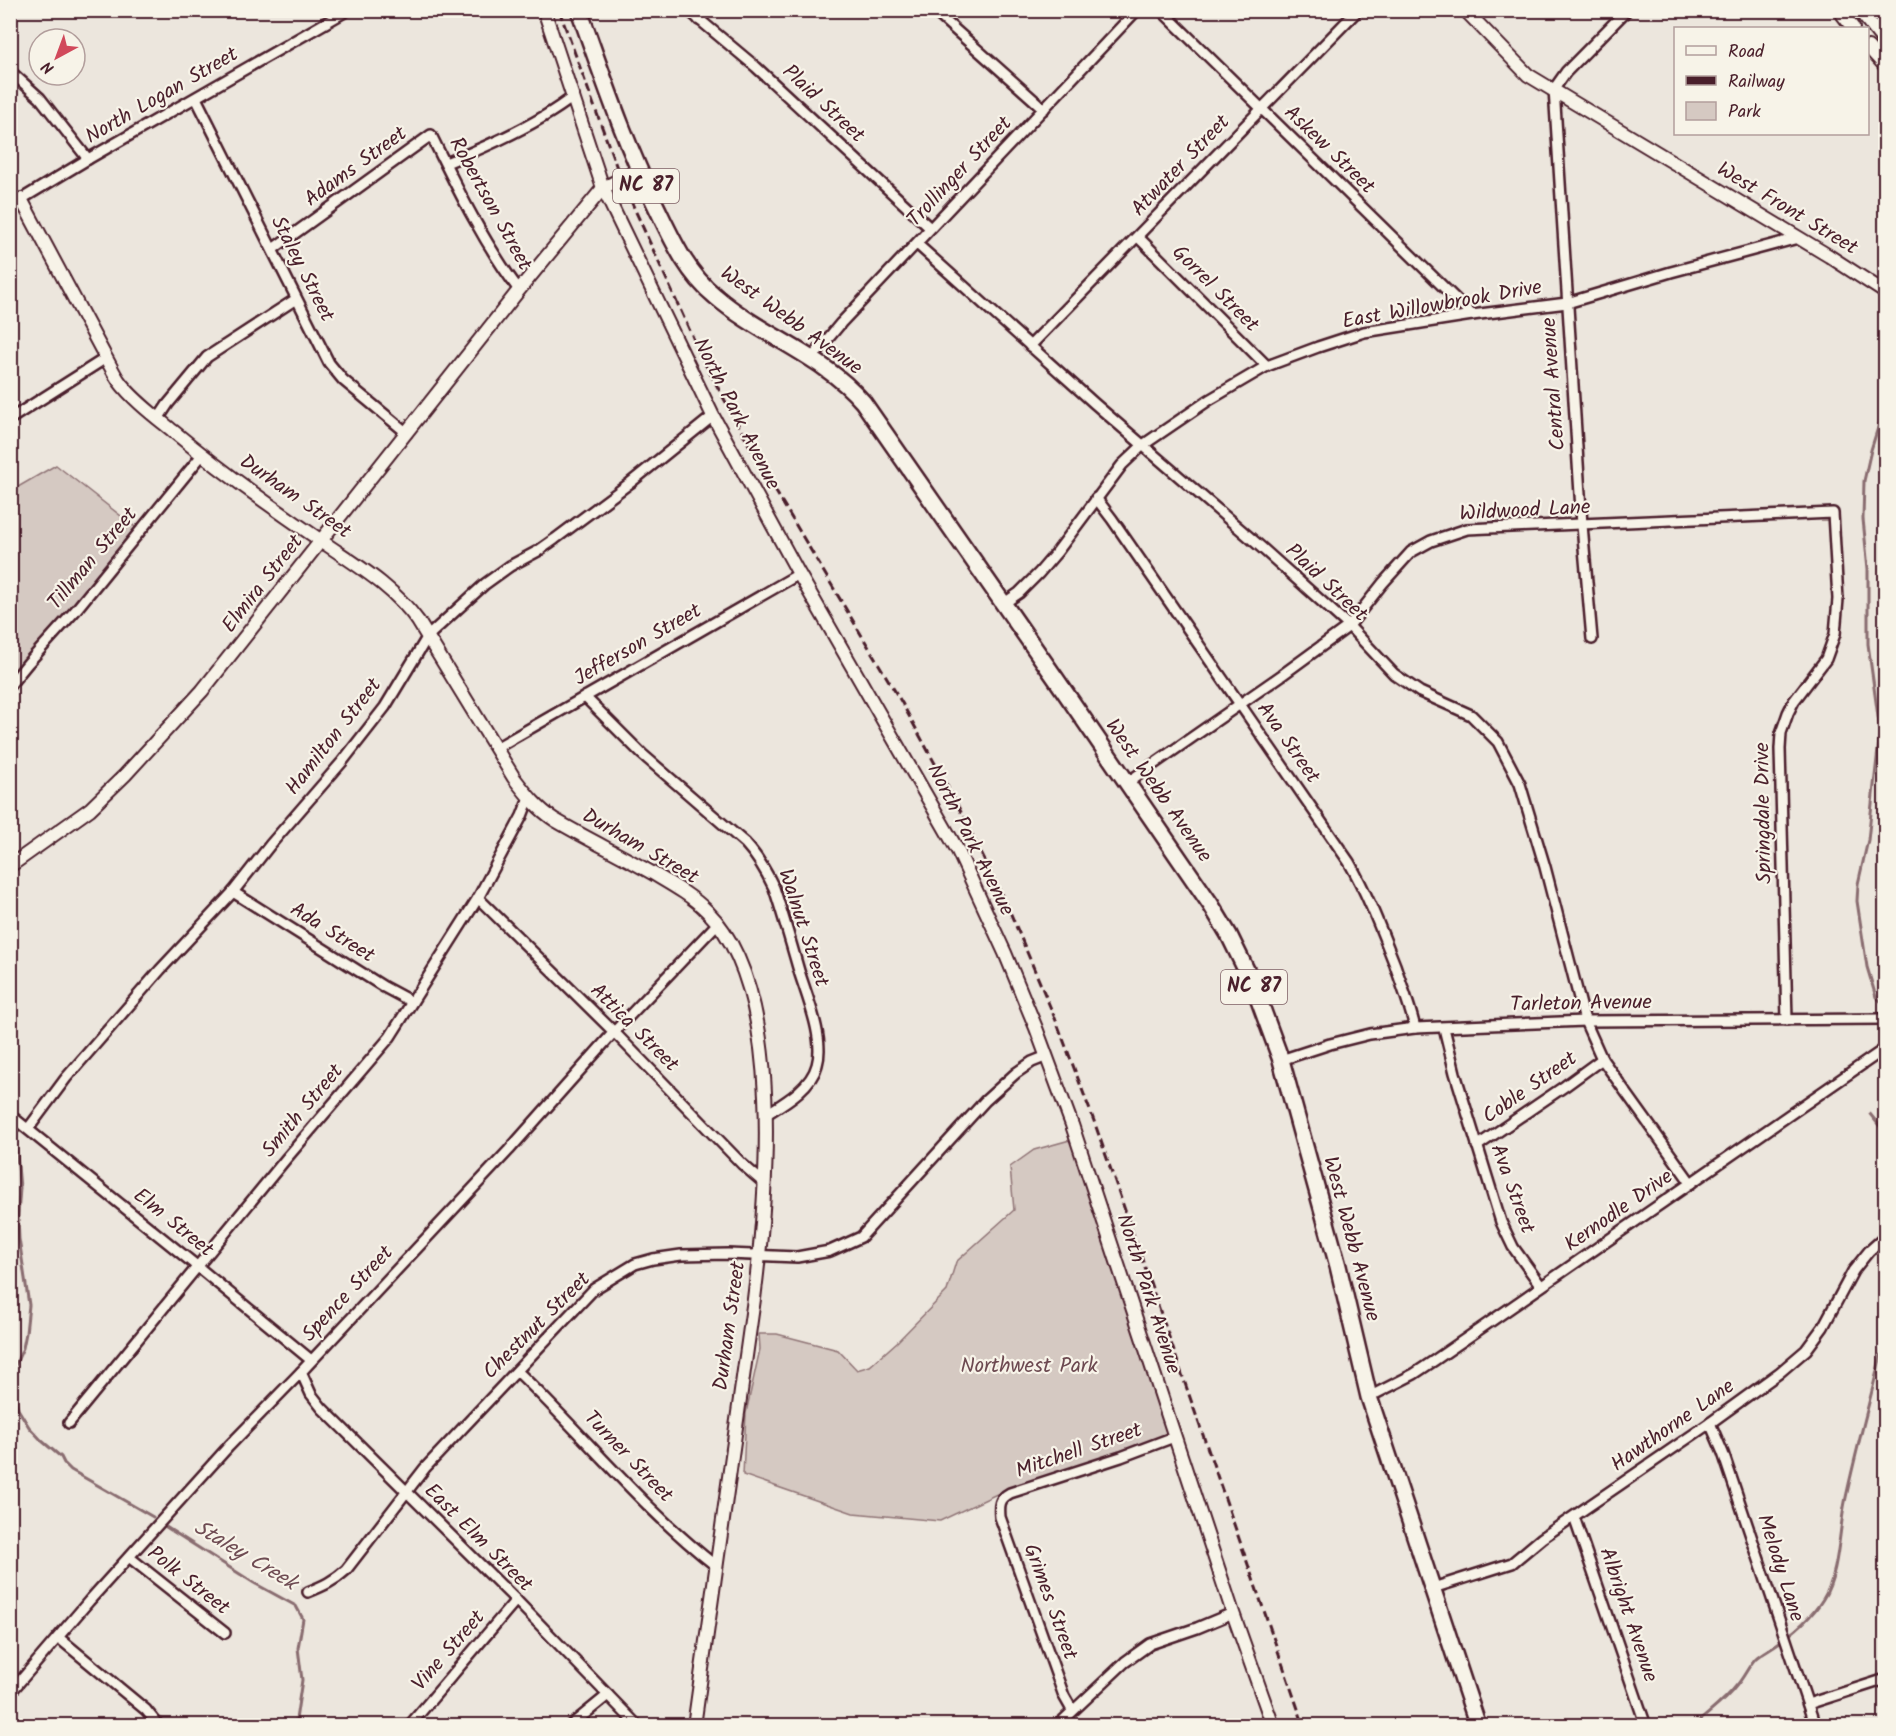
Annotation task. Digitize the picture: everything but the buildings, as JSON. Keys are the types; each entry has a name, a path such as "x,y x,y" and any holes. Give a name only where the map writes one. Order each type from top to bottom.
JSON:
{"highway":[{"name":"West Webb Avenue","path":"579,10 639,170 673,245 688,267 702,285 726,305 840,378 862,402 1128,782 1229,935 1253,984 1281,1060 1338,1266 1368,1397 1478,1725"}],"street":[{"name":"North Logan Street","path":"16,202 282,49 329,15 348,10"},
{"name":"North Park Avenue","path":"544,10 603,188 713,416 799,574 958,851 1005,953 1072,1125 1174,1437 1273,1725"},
{"name":"Plaid Street","path":"688,10 756,67 930,228"},
{"path":"699,20 708,10"},
{"path":"933,10 1044,108"},
{"name":"Trollinger Street","path":"811,359 841,323 1137,10"},
{"name":"Askew Street","path":"1161,10 1472,315"},
{"name":"Atwater Street","path":"1030,346 1358,10"},
{"name":"West Front Street","path":"1465,10 1528,75 1886,293"},
{"path":"1554,90 1566,72 1627,10"},
{"path":"1839,10 1852,27"},
{"path":"1859,10 1886,44"},
{"path":"1869,48 1886,67"},
{"path":"10,71 40,98 88,159"},
{"name":"Central Avenue","path":"1554,90 1582,525 1592,639"},
{"path":"446,163 473,153 557,110 574,96"},
{"name":"Staley Street","path":"196,98 334,370 407,433"},
{"name":"Robertson Street","path":"431,135 505,272 519,290"},
{"name":"Adams Street","path":"273,249 431,135"},
{"name":"Elmira Street","path":"10,866 90,809 125,775 202,691 519,290 603,188 639,170"},
{"name":"Durham Street","path":"16,202 120,382 158,419 202,455 379,580 400,598 428,636 529,798 542,812 684,892 708,912 728,937 736,953 753,1001 762,1059 765,1115 764,1183 760,1255 694,1725"},
{"name":"Gorrel Street","path":"1138,237 1267,366"},
{"name":"East Willowbrook Drive","path":"1003,604 1019,593 1039,573 1122,465 1143,446 1209,400 1267,366 1365,332 1567,303 1798,238"},
{"name":"Plaid Street","path":"917,244 1349,626 1394,674 1420,692 1472,716 1490,732 1507,756 1520,784 1585,1021 1602,1059 1690,1183"},
{"path":"158,419 207,357 296,299"},
{"path":"10,419 106,358"},
{"name":"Hamilton Street","path":"28,1129 66,1078 160,970 233,892 270,845 342,762 378,717 428,636 485,584 555,539 630,483 713,416"},
{"name":"Tillman Street","path":"10,685 75,611 202,455"},
{"name":"Ava Street","path":"1096,498 1349,862 1378,920 1415,1028"},
{"name":"Wildwood Lane","path":"1128,782 1349,626 1400,563 1412,552 1431,541 1467,529 1833,513"},
{"name":"Springdale Drive","path":"1786,1020 1780,741 1794,701 1826,659 1835,634 1838,598 1833,513"},
{"name":"Jefferson Street","path":"496,748 799,574"},
{"name":"Walnut Street","path":"585,697 642,754 745,843 764,867 774,888 817,1032 819,1058 817,1068 809,1082 765,1115"},
{"name":"Smith Street","path":"69,1424 285,1160 390,1037 478,898 522,816 529,798"},
{"name":"Ada Street","path":"233,892 384,987 412,1002"},
{"name":"Attica Street","path":"478,898 614,1032 742,1164 764,1183"},
{"name":"Spence Street","path":"10,1693 89,1601 229,1446 509,1150 614,1032 717,924"},
{"name":"Tarleton Avenue","path":"1281,1060 1340,1042 1415,1028 1585,1021 1886,1019"},
{"name":"Ava Street","path":"1444,1028 1455,1073 1501,1222 1513,1247 1541,1286"},
{"name":"Kernodle Drive","path":"1368,1397 1428,1365 1886,1048"},
{"name":"Chestnut Street","path":"308,1592 337,1579 346,1570 401,1500 405,1491 594,1289 635,1264 653,1258 681,1255 797,1257 830,1251 861,1236 985,1101 1016,1073 1032,1062 1047,1056"},
{"name":"Coble Street","path":"1477,1146 1602,1059"},
{"name":"Elm Street","path":"10,1115 311,1360"},
{"name":"Hawthorne Lane","path":"1432,1588 1512,1563 1542,1538 1779,1373 1806,1350 1823,1327 1853,1271 1869,1251 1886,1236"},
{"name":"East Elm Street","path":"301,1371 311,1394 322,1408 516,1600 638,1725"},
{"name":"Turner Street","path":"517,1371 646,1502 716,1566"},
{"name":"Melody Lane","path":"1710,1423 1723,1453 1815,1725"},
{"name":"Mitchell Street","path":"1000,1504 1003,1497 1010,1493 1121,1457 1174,1437"},
{"name":"Grimes Street","path":"1000,1504 1000,1517 1064,1696 1072,1710"},
{"name":"Albright Avenue","path":"1574,1517 1646,1725"},
{"name":"Polk Street","path":"129,1557 225,1633"},
{"name":"Vine Street","path":"409,1725 516,1600"},
{"path":"1057,1725 1125,1662 1150,1644 1233,1613"},
{"path":"59,1638 146,1710 159,1725"},
{"path":"1808,1704 1886,1679"},
{"path":"570,1725 608,1695"}],"green space":[{"path":"56,465 135,527 136,532 11,680 11,491"},
{"name":"Northwest Park","path":"1070,1140 1165,1420 1168,1436 999,1493 940,1521 853,1513 743,1475 746,1413 760,1349 759,1334 777,1334 838,1350 857,1370 870,1366 947,1291 956,1262 1014,1210 1010,1167 1034,1150"}],"waterway":[{"path":"1886,408 1871,450 1864,481 1863,519 1868,569 1868,644 1880,731 1868,840 1858,884 1857,901 1867,967 1876,997 1886,1006"},
{"name":"Staley Creek","path":"10,1102 13,1115"},
{"path":"1870,1114 1886,1134"},
{"name":"Staley Creek","path":"14,1121 20,1188 19,1239 29,1305 23,1348 13,1370 18,1409 29,1427 61,1457 71,1470 153,1517"},
{"path":"1694,1726 1732,1691 1755,1659 1788,1636 1807,1619 1828,1589 1835,1565 1850,1481 1886,1334"},
{"path":"10,1415 14,1396"},
{"name":"Staley Creek","path":"166,1527 254,1583 296,1606 303,1619 298,1648 302,1680 295,1726"}],"railway":[{"path":"559,10 621,179 704,362 760,465 902,703 957,804 1010,912 1057,1023 1094,1121 1304,1726"}]}
